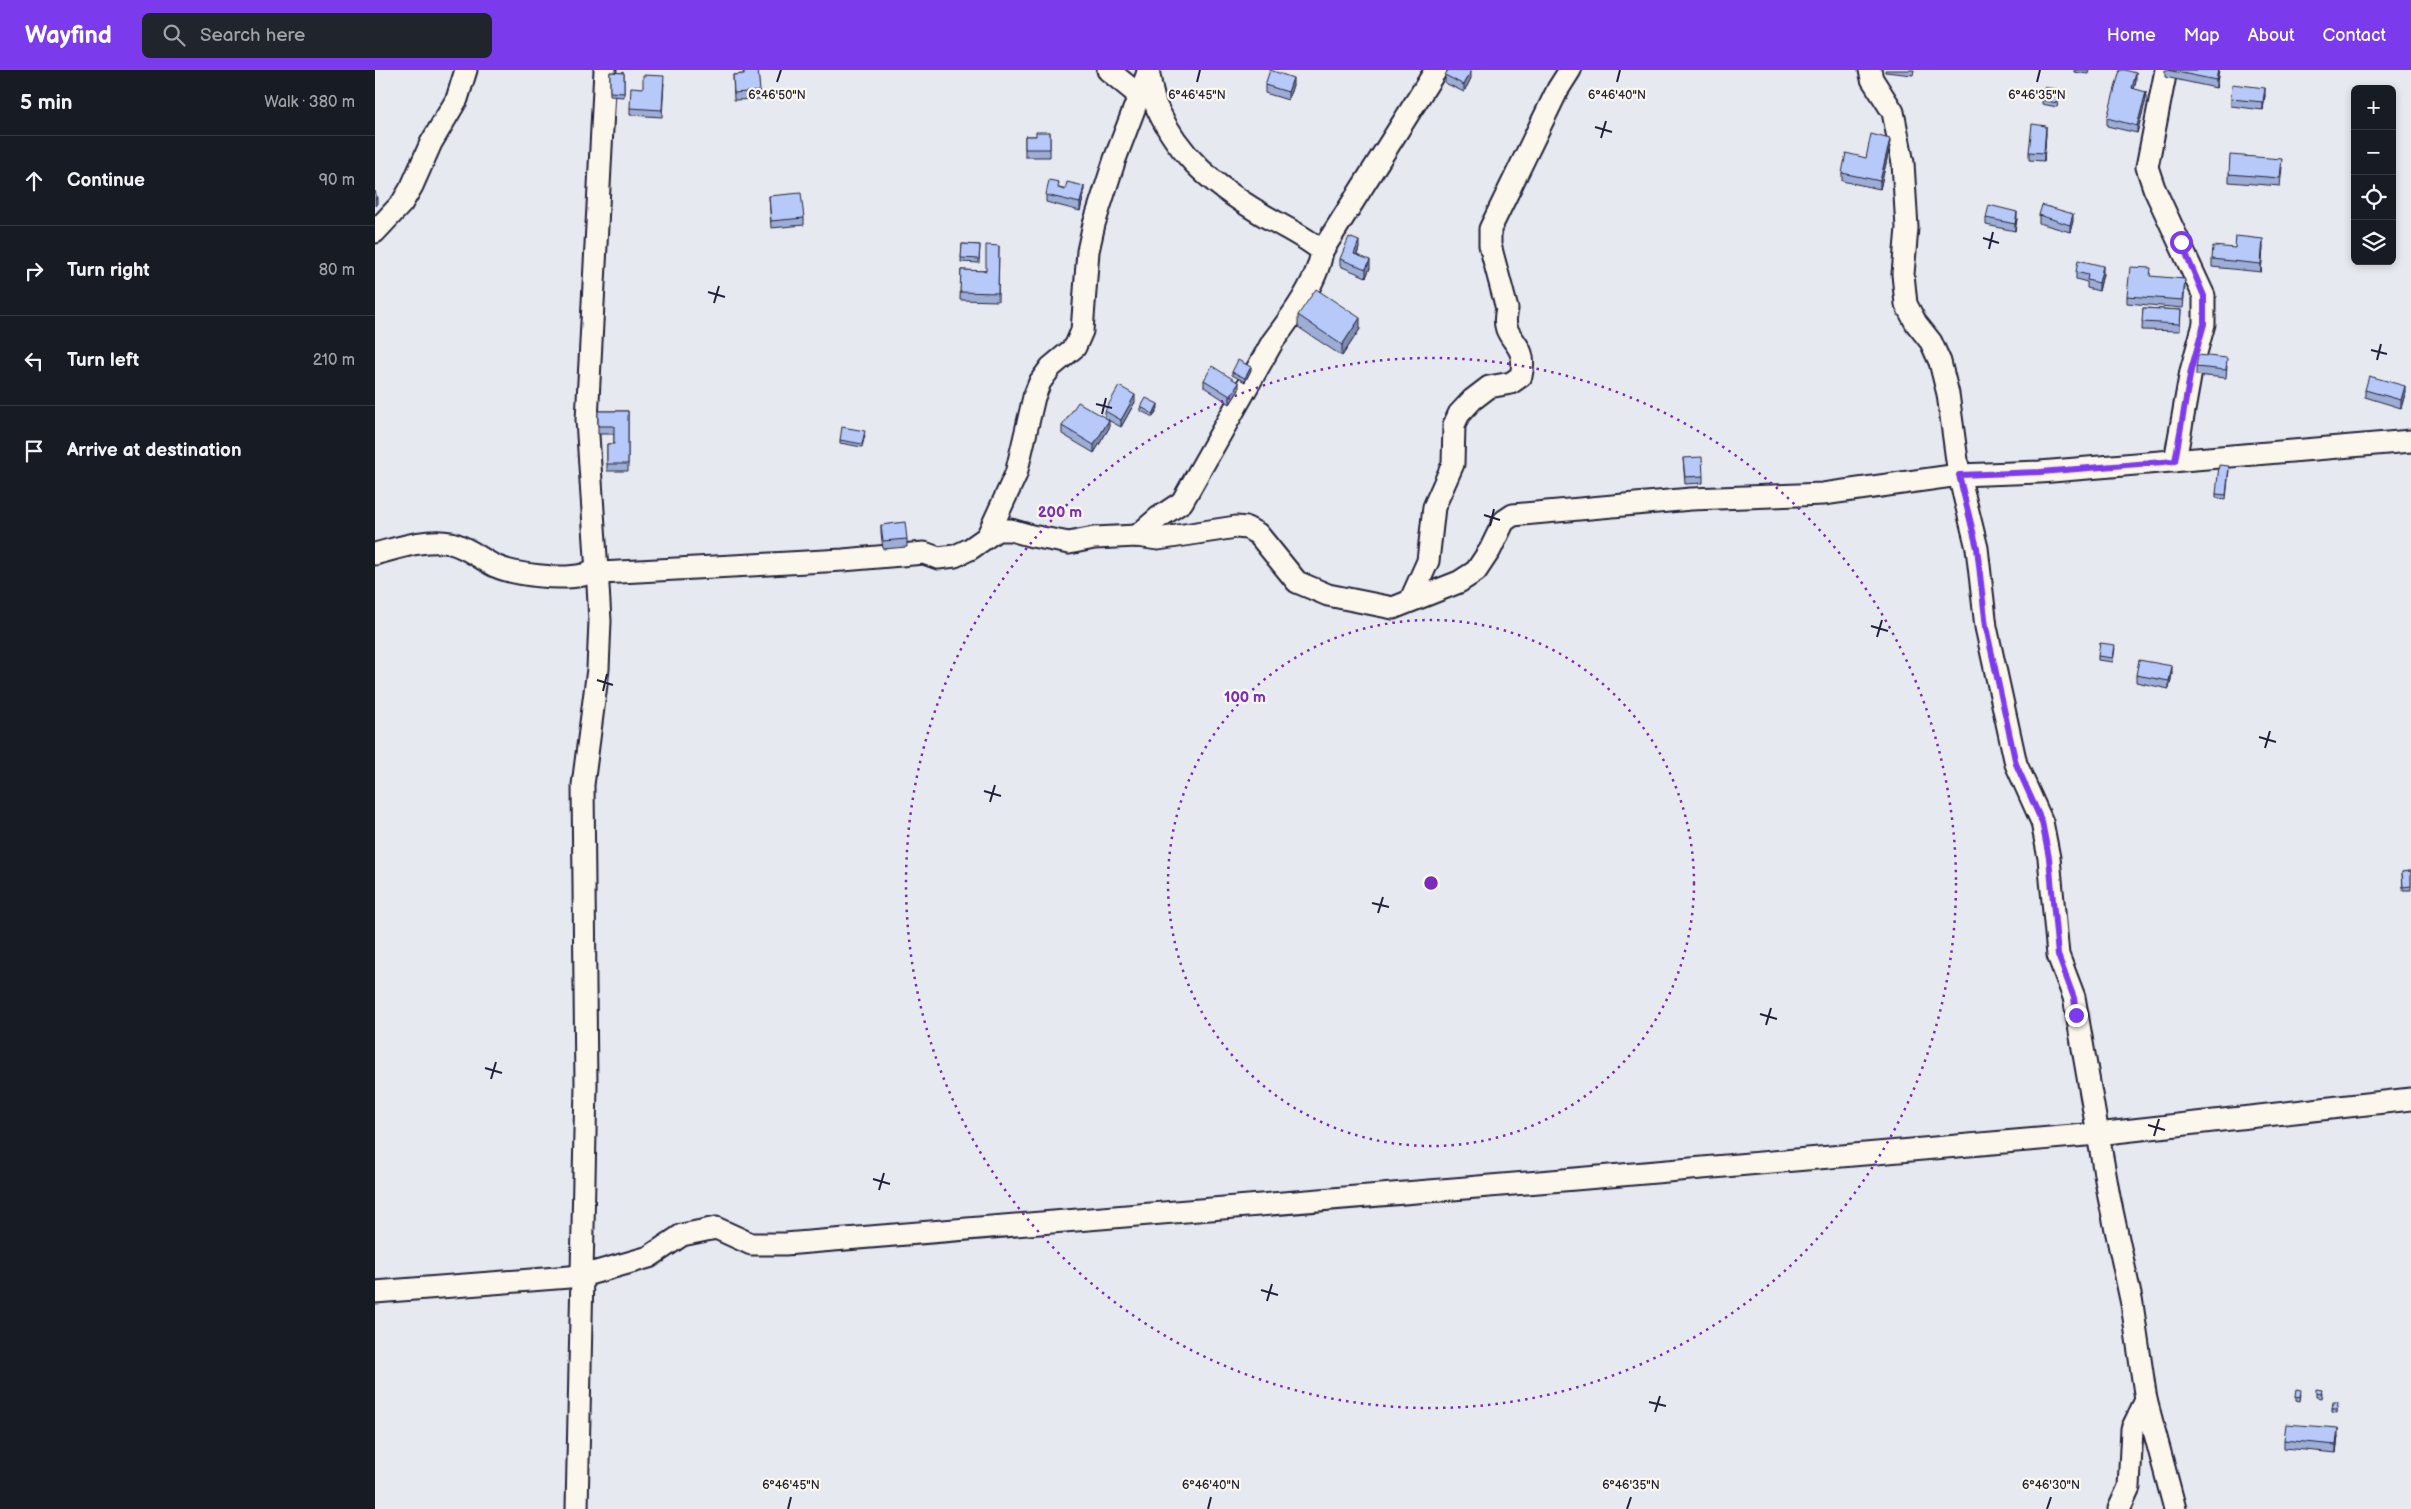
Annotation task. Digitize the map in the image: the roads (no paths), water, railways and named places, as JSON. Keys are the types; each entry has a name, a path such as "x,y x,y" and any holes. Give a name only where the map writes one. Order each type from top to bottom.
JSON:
{"street":[{"path":"375,232 402,203 412,186 431,143 457,99 466,70"},
{"path":"577,1509 586,1085 583,785 598,669 599,621 587,420 605,70"},
{"path":"1108,70 1140,96"},
{"path":"988,535 1016,474 1039,382 1051,367 1075,347 1082,330 1088,250 1094,224 1115,159 1149,70"},
{"path":"1149,70 1156,107 1182,152 1202,172 1221,187 1260,213 1309,240 1322,251"},
{"path":"1137,536 1158,518 1182,502 1273,341 1289,320 1320,266 1322,251 1435,70"},
{"path":"1411,599 1428,561 1434,507 1453,464 1455,425 1459,414 1472,400 1489,387 1511,383 1521,376 1524,364 1522,354 1519,345 1509,337 1506,330 1505,319 1507,309 1490,244 1490,229 1557,89 1570,70"},
{"path":"1870,70 1872,79 1893,112 1903,163 1907,228 1903,274 1907,304 1916,323 1931,342 1940,362 1947,394 1959,475 1977,548 1986,627 2016,764 2042,822 2049,858 2058,955 2074,998 2097,1134 2133,1304 2146,1400 2169,1507"},
{"path":"2166,70 2147,167 2204,296 2204,324 2191,370 2175,461"},
{"path":"597,568 601,572 610,573 843,560 925,553 938,558 955,556 970,549 997,530 1011,530 1069,543 1093,538 1137,536 1158,539 1236,527 1247,528 1258,534 1297,582 1327,595 1393,608 1411,599 1459,582 1476,571 1490,550 1504,522 1513,515 1691,499 1823,494 1959,475 2040,472 2411,441"},
{"path":"375,554 424,543 449,543 459,546 497,566 512,571 565,576 584,575 597,568"},
{"path":"375,1292 582,1276 649,1257 681,1235 716,1228 751,1244 785,1244 2097,1134 2411,1099"},
{"path":"2119,1509 2129,1487 2132,1429 2146,1400"}]}
